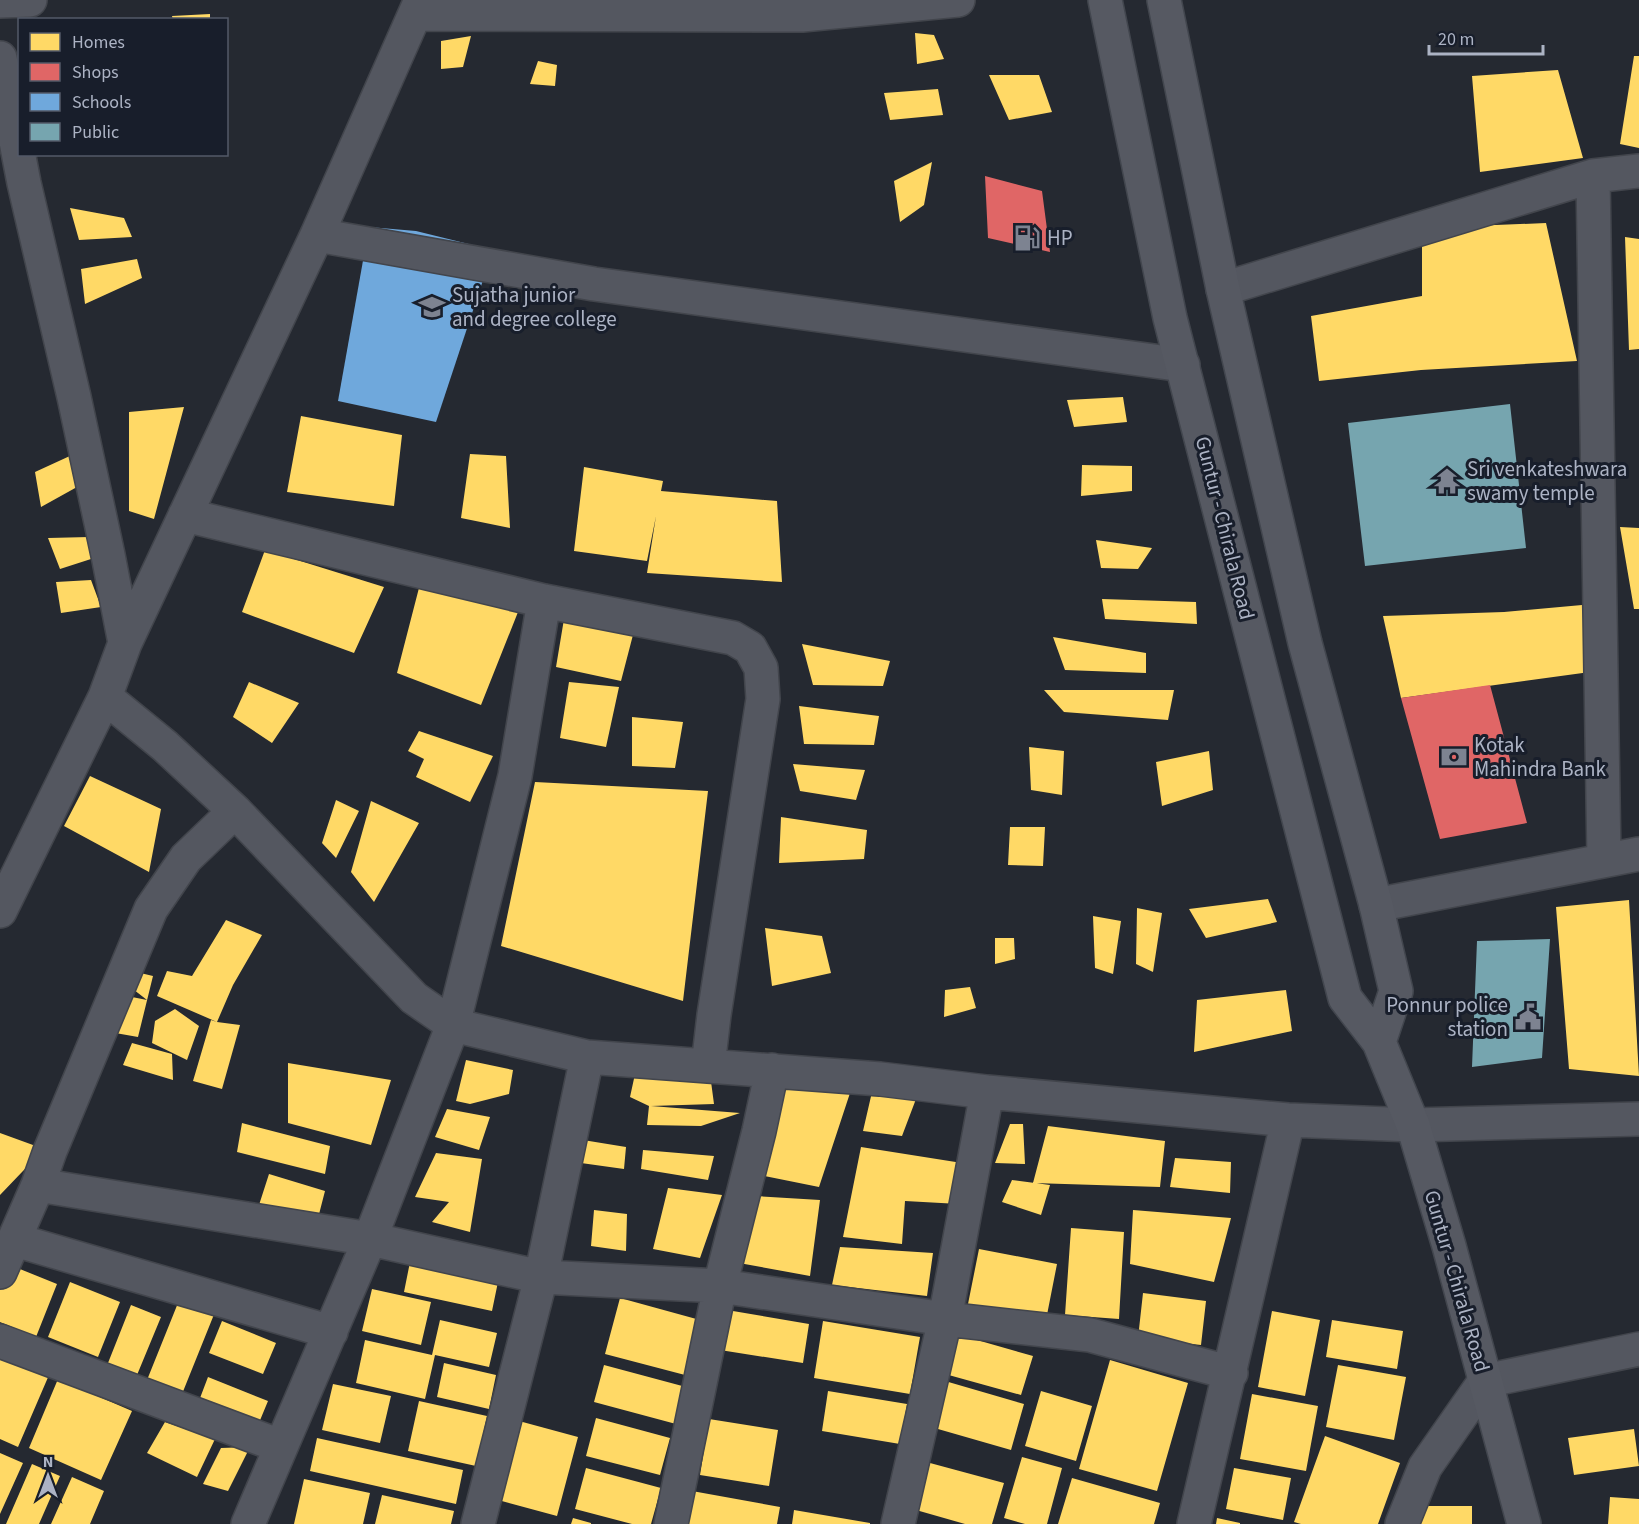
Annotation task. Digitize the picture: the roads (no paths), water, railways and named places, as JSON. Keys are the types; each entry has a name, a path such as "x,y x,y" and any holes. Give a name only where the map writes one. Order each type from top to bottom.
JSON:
{"main road":[{"name":"Guntur - Chirala Road","path":"1105,0 1170,318 1345,998 1379,1042 1413,1125 1449,1246 1524,1524"},
{"path":"1164,0 1223,289 1305,643 1376,905 1396,991 1379,1042"}],"street":[{"path":"0,1 30,0"},
{"path":"0,911 105,696 124,643 317,235 418,7 802,15 958,0"},
{"path":"0,58 18,152"},
{"path":"19,156 74,397 108,555 124,643"},
{"path":"1223,289 1593,176 1639,171"},
{"path":"1593,176 1604,860"},
{"path":"317,235 594,284 1183,365"},
{"path":"185,514 544,600 733,638 750,648 761,668 763,699 708,1066"},
{"path":"248,1524 370,1239 453,1025 515,776 544,600"},
{"path":"105,696 165,746 235,811 414,998 453,1025 587,1057 880,1079 987,1092 1288,1120 1413,1125 1639,1119"},
{"path":"0,1272 151,909 186,858 235,811"},
{"path":"1376,905 1639,855"},
{"path":"478,1524 541,1277 587,1057"},
{"path":"671,1524 720,1286 772,1070"},
{"path":"898,1524 945,1319 987,1092"},
{"path":"1194,1524 1231,1373 1288,1120"},
{"path":"38,1185 370,1239 541,1277 720,1286 945,1319 1090,1335 1231,1373"},
{"path":"15,1240 331,1332"},
{"path":"0,1341 280,1446"},
{"path":"1402,1524 1425,1467 1485,1381 1639,1349"}],"place":[{"name":"HP","path":"1027,238"},
{"name":"Sujatha junior and degree college","path":"432,307"},
{"name":"Sri venkateshwara swamy temple","path":"1447,481"},
{"name":"Kotak Mahindra Bank","path":"1454,757"},
{"name":"Ponnur police station","path":"1528,1017"}]}
